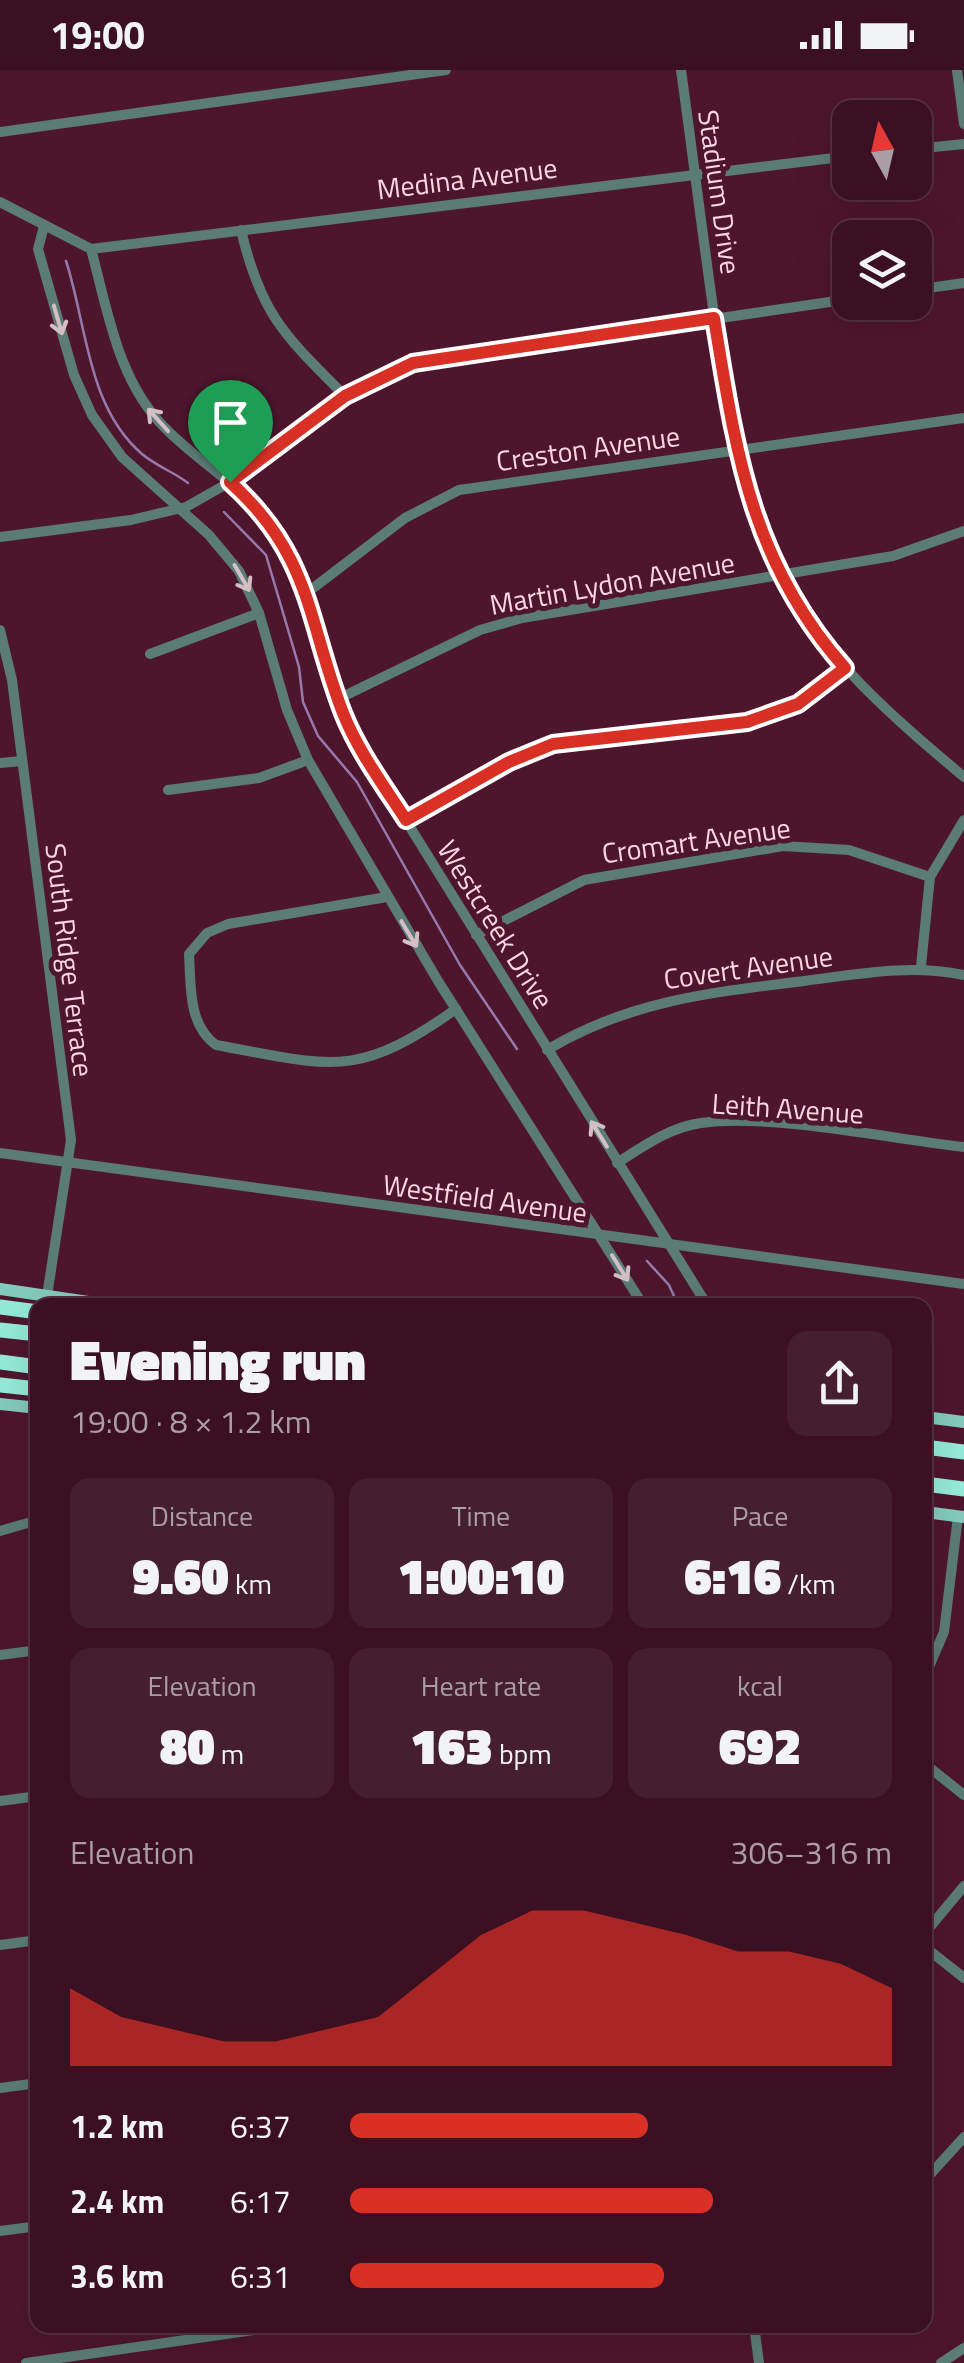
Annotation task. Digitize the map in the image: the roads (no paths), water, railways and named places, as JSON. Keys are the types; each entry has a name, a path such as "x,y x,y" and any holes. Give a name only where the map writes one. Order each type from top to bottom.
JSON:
{"highway":[{"path":"0,1307 30,1311"},
{"path":"0,1330 30,1333"},
{"path":"0,1362 30,1366"},
{"path":"0,1385 30,1388"},
{"path":"932,1448 964,1452"},
{"path":"932,1485 964,1489"}],"main road":[{"path":"0,1289 61,1298"},
{"path":"0,1404 30,1407"},
{"path":"932,1417 964,1422"},
{"path":"932,1513 961,1517"}],"street":[{"path":"0,132 446,70"},
{"name":"Stadium Drive","path":"681,70 714,318 735,450 748,500 780,577 845,668 887,712 964,776"},
{"path":"957,70 964,124"},
{"path":"932,147 964,144"},
{"name":"Medina Avenue","path":"90,250 832,158"},
{"path":"0,202 90,250"},
{"path":"44,226 38,248 84,401 122,456 231,560 259,612 287,710 308,760 387,897 639,1298"},
{"path":"241,230 252,280 268,313 288,340 345,396"},
{"name":"Westcreek Drive","path":"90,250 122,362 136,391 165,428 230,482 277,534 308,592 338,699 359,745 703,1298"},
{"path":"932,288 964,283"},
{"path":"0,537 180,510 230,482 345,396 388,372 438,358 832,302"},
{"name":"Creston Avenue","path":"308,592 405,518 459,490 964,418"},
{"name":"Martin Lydon Avenue","path":"338,699 480,630 522,618 893,556 964,532"},
{"path":"150,654 259,612"},
{"name":"South Ridge Terrace","path":"0,630 9,663 71,1140 47,1296"},
{"path":"406,820 509,762 553,744 747,722 798,704 845,668"},
{"path":"168,790 259,778 308,760"},
{"path":"0,762 22,761"},
{"path":"922,966 930,877 964,820"},
{"name":"Cromart Avenue","path":"476,935 597,876 783,846 849,850 930,877"},
{"path":"387,897 228,924 207,933 189,954 196,1020 202,1036 216,1046 291,1059 344,1063 379,1057 404,1046 456,1009"},
{"name":"Covert Avenue","path":"548,1050 605,1018 670,1000 922,966 964,974"},
{"name":"Leith Avenue","path":"617,1163 654,1140 702,1122 781,1126 964,1147"},
{"name":"Westfield Avenue","path":"0,1154 964,1284"},
{"path":"932,1660 944,1632 961,1517"},
{"path":"0,1531 30,1522"},
{"path":"0,1654 30,1651"},
{"path":"932,1769 964,1794"},
{"path":"0,1801 30,1797"},
{"path":"932,1925 964,1886"},
{"path":"0,1946 30,1941"},
{"path":"932,1953 964,1978"},
{"path":"0,2088 30,2084"},
{"path":"932,2172 964,2137"},
{"path":"0,2231 30,2227"},
{"path":"26,2363 234,2333"},
{"path":"755,2333 760,2363"},
{"path":"941,2363 964,2348"}],"waterway":[{"path":"66,261 91,364 110,413 142,454 188,483"},
{"path":"224,512 266,555 299,667 303,702 318,736 357,782 460,965 517,1049"},
{"path":"647,1261 669,1285 675,1298"}]}
